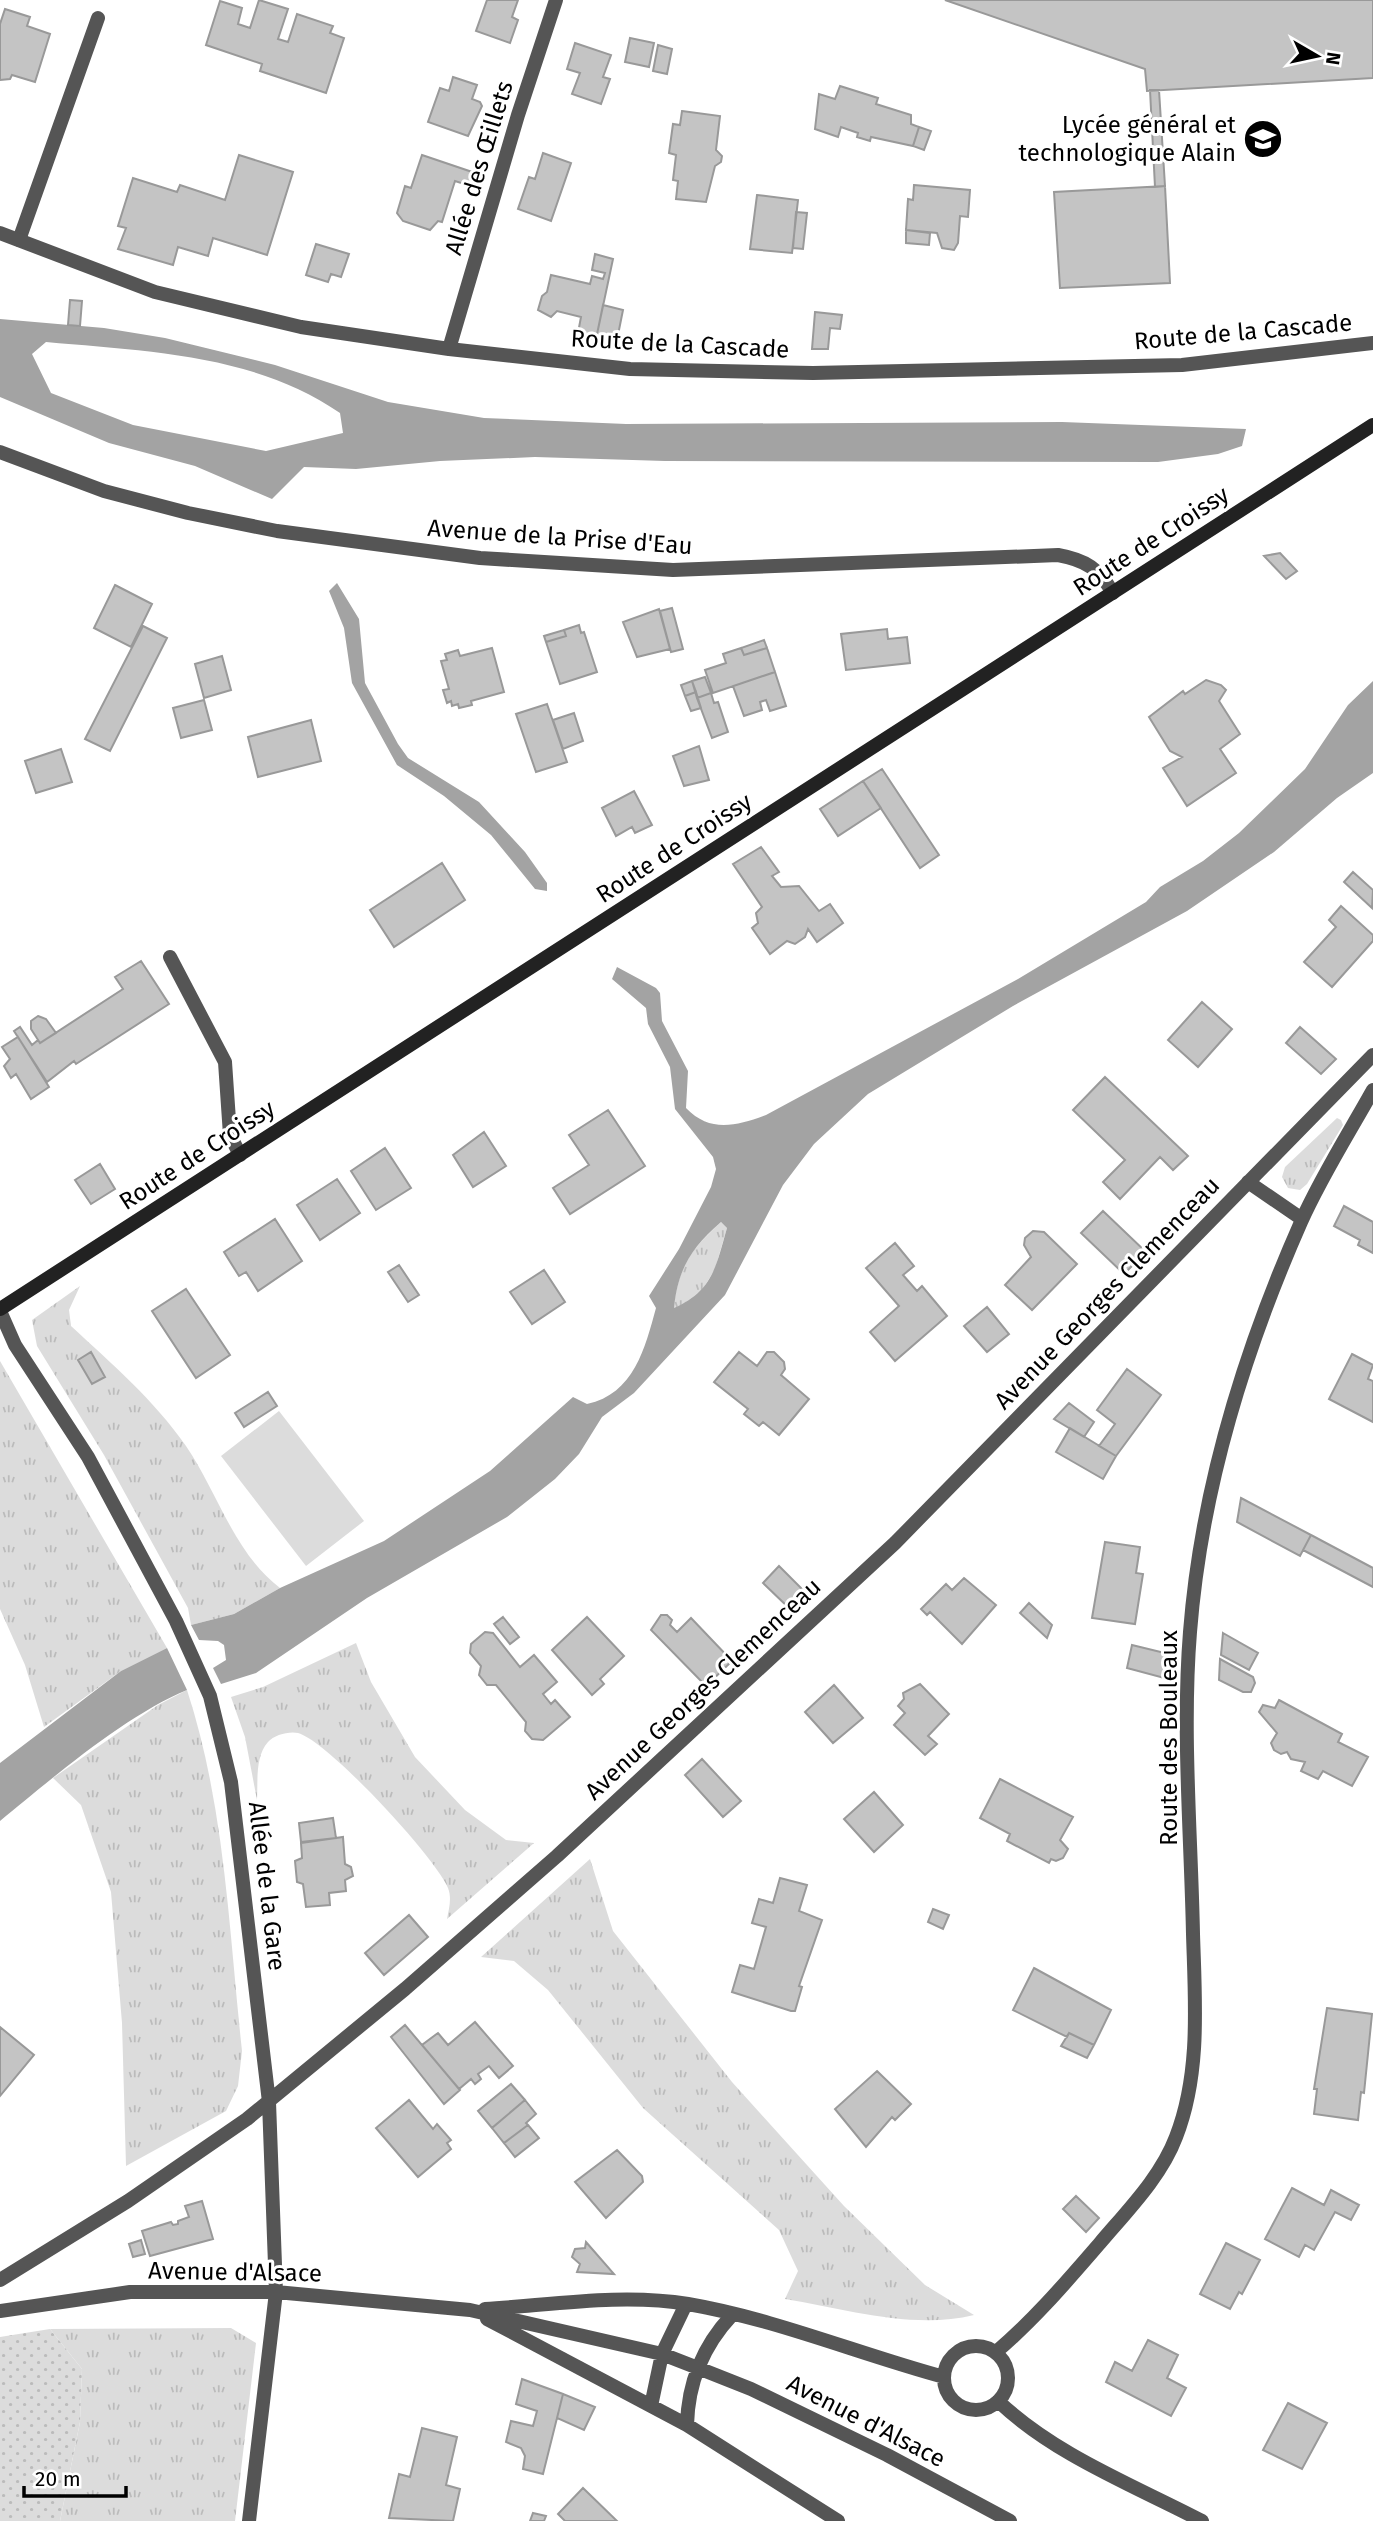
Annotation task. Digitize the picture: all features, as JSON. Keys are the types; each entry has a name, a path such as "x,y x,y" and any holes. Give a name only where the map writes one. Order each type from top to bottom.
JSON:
{"main road":[{"name":"Route de Croissy","path":"0,1310 1373,425"}],"street":[{"name":"Allée des Œillets","path":"449,349 517,115 556,0"},
{"path":"19,240 98,18"},
{"name":"Route de la Cascade","path":"0,233 155,292 301,327 449,349 631,369 813,373 1182,365 1373,343"},
{"name":"Avenue de la Prise d'Eau","path":"0,452 104,491 188,513 277,531 399,548 480,558 673,570 1058,555 1075,558 1096,568 1113,593"},
{"path":"170,957 225,1062 230,1135 240,1155"},
{"name":"Avenue Georges Clemenceau","path":"0,2280 128,2201 269,2102 405,1989 557,1856 895,1543 1373,1055"},
{"name":"Route des Bouleaux","path":"996,2353 1032,2321 1142,2194 1175,2140 1189,2095 1196,2019 1187,1691 1190,1630 1199,1561 1214,1483 1234,1402 1266,1307 1302,1219 1373,1090"},
{"path":"1248,1182 1302,1219"},
{"name":"Allée de la Gare","path":"0,1310 15,1345 88,1457 176,1621 210,1696 231,1782 269,2102 276,2292 249,2521"},
{"name":"Avenue d'Alsace","path":"0,2311 130,2292 276,2292 470,2310 662,2354 698,2368 751,2389 863,2443 1010,2521"},
{"name":"Avenue d'Alsace","path":"470,2310 630,2300 686,2304 944,2377"},
{"path":"651,2406 662,2354 686,2304"},
{"name":"Avenue d'Alsace","path":"470,2310 687,2425 838,2521"},
{"path":"687,2425 687,2394 715,2333 732,2315"},
{"path":"968,2347 988,2347 996,2353 1004,2360 1008,2382 998,2401 979,2410 959,2404 951,2397 944,2377 951,2358 968,2347"},
{"path":"998,2401 1052,2443 1202,2521"}],"green space":[{"path":"1337,1118 1343,1125 1307,1184 1300,1190 1288,1188 1282,1177 1285,1167"},
{"path":"721,1222 727,1228 715,1269 698,1297 673,1309 679,1281 688,1260"},
{"path":"80,1286 69,1310 71,1326 132,1383 174,1429 250,1558 280,1588 234,1614 191,1625 188,1608 104,1455 37,1346 32,1320"},
{"path":"0,1361 167,1648 121,1671 44,1727 25,1665 0,1609"},
{"path":"279,1411 364,1521 306,1566 221,1456"},
{"path":"356,1643 371,1682 415,1757 465,1810 506,1840 534,1843 447,1919 450,1900 448,1888 424,1852 380,1802 313,1741 298,1733 290,1733 268,1742 259,1762 257,1800 245,1737 231,1697 263,1687"},
{"path":"187,1690 210,1778 224,1869 242,2051 238,2086 226,2111 126,2166 122,2023 111,1892 81,1805 53,1778 158,1705"},
{"path":"590,1859 613,1931 732,2082 844,2206 925,2285 974,2315 951,2319 903,2319 785,2299 798,2271 779,2230 643,2108 548,1990 514,1961 481,1957"},
{"path":"231,2328 256,2343 235,2521 60,2521 80,2422 82,2369 50,2329"},
{"path":"50,2329 82,2369 80,2422 60,2521 0,2521 0,2337"}],"shaded area":[{"path":"0,319 104,328 165,338 275,365 388,402 484,418 626,424 1062,422 1246,429 1242,446 1218,454 1158,462 665,461 535,457 440,461 356,469 304,467 272,499 195,466 109,443 0,397","holes":["46,342 198,359 272,378 307,393 340,413 343,433 266,451 133,425 51,393 32,354"]},
{"path":"337,583 359,619 365,683 398,744 408,758 479,802 525,852 547,883 547,891 535,889 491,835 444,796 397,765 352,683 344,628 329,591"},
{"path":"1373,681 1373,773 1337,798 1274,852 1187,911 1013,1006 868,1094 814,1144 783,1185 725,1295 634,1393 602,1417 579,1454 555,1479 507,1517 367,1598 256,1673 221,1684 213,1668 226,1660 224,1645 218,1641 199,1640 191,1625 234,1614 280,1588 384,1541 490,1471 573,1397 587,1404 603,1399 627,1380 635,1367 656,1308 649,1296 679,1249 711,1187 716,1169 713,1157 675,1109 670,1067 648,1024 646,1008 612,979 617,967 656,988 660,993 662,1021 688,1071 686,1108 704,1121 724,1125 766,1115 1018,979 1146,902 1160,887 1203,861 1239,833 1305,769 1348,705","holes":["721,1222 727,1228 711,1276 697,1294 674,1308 679,1282 694,1250"]},
{"path":"167,1648 187,1690 114,1731 0,1821 0,1763 121,1671"}],"building":[{"path":"259,0 288,9 278,39 288,42 297,14 333,26 330,33 344,38 326,93 260,71 262,64 206,45 220,1 242,8 238,24 250,28"},
{"path":"487,0 518,0 512,17 518,20 510,43 476,31"},
{"path":"945,0 1373,0 1373,78 1147,91 1145,69"},
{"path":"5,9 30,17 27,26 50,34 35,82 12,75 10,79 0,80 0,24"},
{"path":"630,38 654,43 649,67 625,62"},
{"path":"575,43 611,55 603,77 610,79 601,104 572,94 580,73 567,69"},
{"path":"658,45 672,49 667,74 653,71"},
{"path":"453,77 477,85 472,99 480,102 482,106 468,136 428,122 440,88 449,91"},
{"path":"840,86 878,98 876,104 911,115 911,124 919,127 913,146 871,137 870,141 841,127 838,137 815,129 819,94 835,99"},
{"path":"1150,90 1159,90 1165,186 1155,187"},
{"path":"682,111 720,116 716,150 722,156 721,162 715,166 706,202 676,199 678,181 673,180 676,155 669,153 673,124 680,125"},
{"path":"919,127 931,131 924,150 913,146"},
{"path":"543,153 571,163 551,221 518,209 529,177 535,179"},
{"path":"239,155 293,172 267,255 213,238 208,256 178,247 173,265 118,249 126,228 118,226 133,178 177,192 180,185 225,200"},
{"path":"422,155 484,176 480,189 455,181 442,222 438,221 430,230 403,221 397,213 405,186 411,188"},
{"path":"914,185 970,190 968,217 960,216 958,243 954,250 942,248 937,233 906,230 908,199 913,200"},
{"path":"1165,186 1170,283 1060,288 1054,192"},
{"path":"757,195 798,200 792,253 750,249"},
{"path":"796,212 807,213 803,249 793,248"},
{"path":"906,230 930,233 929,245 906,243"},
{"path":"316,244 349,254 341,277 331,274 328,282 306,275"},
{"path":"595,254 613,259 596,339 577,338 581,317 557,311 551,317 538,310 542,296 547,292 551,275 590,284 592,276 603,279 605,273 592,270"},
{"path":"70,300 82,301 80,326 68,325"},
{"path":"603,305 623,310 617,340 596,339"},
{"path":"815,312 842,315 840,329 830,328 828,349 812,349"},
{"path":"1280,553 1297,571 1286,579 1264,556"},
{"path":"115,585 152,604 131,647 94,628"},
{"path":"672,608 683,649 671,652 660,611"},
{"path":"659,609 670,649 637,657 623,622"},
{"path":"579,625 581,633 584,632 597,672 560,684 546,642 566,636 564,630"},
{"path":"143,626 167,638 110,751 85,739"},
{"path":"887,629 888,639 907,637 910,663 846,670 841,634"},
{"path":"564,630 566,636 546,642 544,636"},
{"path":"764,640 767,648 744,655 741,648"},
{"path":"492,648 504,692 471,701 472,705 459,708 458,704 452,706 451,701 447,703 443,690 449,689 441,661 447,660 445,654 458,650 460,656"},
{"path":"741,648 744,655 767,648 775,672 713,693 705,670 726,663 723,654"},
{"path":"222,656 231,690 204,698 195,664"},
{"path":"775,672 786,706 770,711 766,700 760,702 762,710 744,716 733,686"},
{"path":"705,677 711,693 697,698 692,681"},
{"path":"1206,680 1221,685 1226,690 1219,701 1240,734 1220,749 1236,773 1187,806 1163,768 1182,757 1170,751 1149,717 1183,691 1185,694"},
{"path":"692,681 696,692 685,696 681,685"},
{"path":"696,692 701,708 691,711 685,696"},
{"path":"711,693 714,703 718,702 728,732 712,738 697,698"},
{"path":"204,700 212,730 181,738 173,708"},
{"path":"547,704 567,762 536,772 516,714"},
{"path":"574,713 583,741 563,749 553,720"},
{"path":"311,720 321,761 258,777 248,737"},
{"path":"699,746 709,780 684,786 673,756"},
{"path":"61,749 72,782 36,793 25,761"},
{"path":"882,769 939,855 920,868 863,781"},
{"path":"863,781 881,808 838,836 820,809"},
{"path":"634,791 652,825 635,833 632,827 616,836 602,808"},
{"path":"761,847 779,872 772,876 781,887 799,886 819,911 830,904 843,923 817,942 808,929 805,937 795,944 787,941 770,954 752,928 758,923 756,913 762,907 733,864"},
{"path":"442,863 465,900 394,947 370,910"},
{"path":"1353,872 1373,890 1372,908 1344,882"},
{"path":"1341,906 1373,935 1373,941 1332,987 1304,962 1336,927 1329,920"},
{"path":"141,961 169,1004 76,1064 74,1061 47,1082 14,1031 20,1027 32,1045 38,1040 40,1043 123,989 115,977"},
{"path":"1202,1002 1232,1029 1198,1067 1168,1040"},
{"path":"38,1016 46,1019 56,1033 40,1043 31,1029 31,1021"},
{"path":"1300,1027 1336,1059 1321,1074 1286,1043"},
{"path":"18,1037 49,1087 31,1099 16,1074 11,1078 4,1066 10,1059 2,1047"},
{"path":"1105,1077 1188,1156 1173,1170 1160,1157 1120,1199 1103,1182 1125,1160 1073,1110"},
{"path":"608,1110 645,1166 570,1214 553,1188 589,1165 569,1135"},
{"path":"484,1132 506,1166 473,1187 453,1155"},
{"path":"385,1148 411,1188 376,1210 351,1171"},
{"path":"100,1164 115,1189 91,1204 75,1180"},
{"path":"337,1179 360,1213 320,1240 297,1205"},
{"path":"1344,1206 1373,1222 1373,1253 1358,1245 1360,1240 1334,1226"},
{"path":"1103,1211 1146,1252 1124,1274 1081,1233"},
{"path":"275,1219 302,1261 258,1291 246,1272 239,1276 224,1252"},
{"path":"1033,1231 1044,1232 1077,1264 1032,1310 1005,1285 1031,1257 1024,1245 1025,1238"},
{"path":"895,1243 914,1266 903,1275 917,1291 922,1286 947,1316 895,1361 870,1332 899,1306 866,1268"},
{"path":"399,1265 419,1295 408,1302 388,1272"},
{"path":"544,1270 565,1302 532,1324 510,1292"},
{"path":"186,1289 230,1355 196,1378 152,1311"},
{"path":"987,1307 1009,1334 987,1352 964,1326"},
{"path":"91,1352 105,1377 92,1384 78,1360"},
{"path":"739,1352 757,1366 767,1352 774,1352 784,1362 785,1369 781,1375 809,1399 779,1435 763,1422 759,1426 744,1414 748,1409 714,1382"},
{"path":"1352,1354 1373,1365 1368,1379 1373,1381 1373,1422 1329,1399"},
{"path":"1127,1369 1161,1395 1116,1456 1099,1446 1115,1424 1097,1410"},
{"path":"268,1392 277,1406 244,1427 235,1413"},
{"path":"1069,1403 1094,1422 1084,1437 1054,1419"},
{"path":"1070,1428 1116,1456 1103,1479 1056,1452"},
{"path":"1241,1498 1311,1535 1300,1556 1237,1522"},
{"path":"1311,1535 1373,1568 1373,1587 1303,1550"},
{"path":"1105,1542 1140,1547 1136,1573 1143,1574 1135,1624 1092,1618"},
{"path":"779,1566 805,1592 789,1608 763,1583"},
{"path":"964,1578 996,1605 962,1644 930,1612 927,1615 921,1609 946,1584 952,1590"},
{"path":"1029,1603 1052,1625 1047,1638 1020,1613"},
{"path":"661,1615 667,1615 672,1620 670,1625 677,1632 691,1618 732,1661 706,1686 651,1630"},
{"path":"503,1617 519,1637 510,1644 494,1624"},
{"path":"587,1617 624,1656 600,1679 604,1684 592,1695 552,1650"},
{"path":"485,1632 493,1633 520,1667 534,1655 557,1682 543,1694 551,1704 555,1700 570,1717 543,1740 532,1739 525,1731 526,1722 496,1685 487,1685 479,1675 481,1666 470,1653 471,1644"},
{"path":"1223,1633 1258,1653 1249,1670 1221,1655"},
{"path":"1132,1645 1169,1654 1168,1679 1127,1668"},
{"path":"1220,1659 1253,1677 1255,1683 1251,1692 1243,1692 1219,1680"},
{"path":"920,1684 949,1714 928,1736 937,1744 925,1755 894,1725 905,1713 898,1706 904,1699 903,1693"},
{"path":"834,1685 863,1718 833,1743 805,1712"},
{"path":"1279,1700 1342,1734 1338,1742 1368,1757 1352,1786 1323,1771 1318,1779 1301,1771 1305,1762 1291,1759 1287,1752 1281,1754 1274,1750 1271,1743 1277,1733 1259,1712 1263,1705 1275,1708"},
{"path":"702,1759 741,1801 723,1817 685,1775"},
{"path":"1000,1779 1073,1817 1060,1840 1068,1849 1063,1858 1056,1861 1051,1859 1049,1863 1007,1841 1010,1834 980,1818"},
{"path":"874,1792 903,1825 874,1852 844,1819"},
{"path":"333,1818 336,1838 301,1842 299,1823"},
{"path":"343,1837 345,1864 351,1867 353,1876 345,1880 346,1891 329,1893 330,1905 306,1907 303,1884 297,1882 295,1861 302,1858 301,1843"},
{"path":"780,1878 807,1885 799,1911 822,1920 799,1986 802,1987 795,2011 732,1992 740,1965 754,1969 766,1927 752,1923 759,1899 773,1903"},
{"path":"933,1909 949,1915 943,1929 928,1922"},
{"path":"409,1915 428,1937 384,1975 365,1953"},
{"path":"1034,1968 1111,2010 1094,2045 1069,2033 1067,2037 1013,2010"},
{"path":"1327,2008 1372,2014 1364,2093 1361,2092 1358,2120 1314,2114 1317,2089 1314,2089"},
{"path":"475,2022 513,2066 499,2078 489,2066 478,2074 481,2079 475,2084 471,2079 459,2089 422,2045 438,2033 448,2045"},
{"path":"405,2025 460,2090 444,2104 391,2037"},
{"path":"0,2027 34,2055 0,2096"},
{"path":"1069,2033 1094,2045 1087,2058 1061,2046"},
{"path":"877,2071 911,2104 895,2120 892,2117 866,2147 835,2109"},
{"path":"511,2084 525,2100 492,2128 478,2111"},
{"path":"409,2100 433,2129 437,2124 451,2140 447,2143 451,2149 418,2177 376,2128"},
{"path":"525,2100 536,2114 526,2123 528,2125 504,2143 492,2128"},
{"path":"528,2125 539,2138 515,2157 504,2143"},
{"path":"617,2150 642,2176 643,2182 606,2218 575,2182"},
{"path":"1292,2188 1324,2205 1331,2190 1359,2205 1351,2220 1335,2212 1314,2250 1305,2245 1299,2257 1265,2239"},
{"path":"1076,2196 1099,2218 1086,2232 1063,2209"},
{"path":"202,2201 213,2239 150,2256 142,2231 171,2222 173,2225 178,2224 178,2221 189,2217 185,2206"},
{"path":"141,2240 145,2254 133,2257 129,2244"},
{"path":"586,2242 614,2274 577,2272 580,2264 572,2257 575,2249 585,2248"},
{"path":"1226,2243 1260,2260 1242,2294 1239,2292 1230,2309 1200,2294"},
{"path":"1148,2340 1178,2355 1167,2378 1186,2388 1171,2416 1106,2382 1115,2362 1132,2371"},
{"path":"522,2379 563,2394 543,2474 523,2469 525,2456 521,2448 506,2442 511,2421 533,2426 537,2411 516,2404"},
{"path":"563,2394 595,2407 584,2430 557,2418"},
{"path":"1288,2403 1327,2423 1302,2469 1263,2450"},
{"path":"422,2428 457,2437 446,2485 460,2489 453,2521 389,2518 399,2474 410,2477"},
{"path":"583,2488 617,2521 565,2521 558,2514"},
{"path":"533,2513 546,2516 544,2521 530,2521"}],"place":[{"name":"Lycée général et technologique Alain","path":"1263,139"}]}
